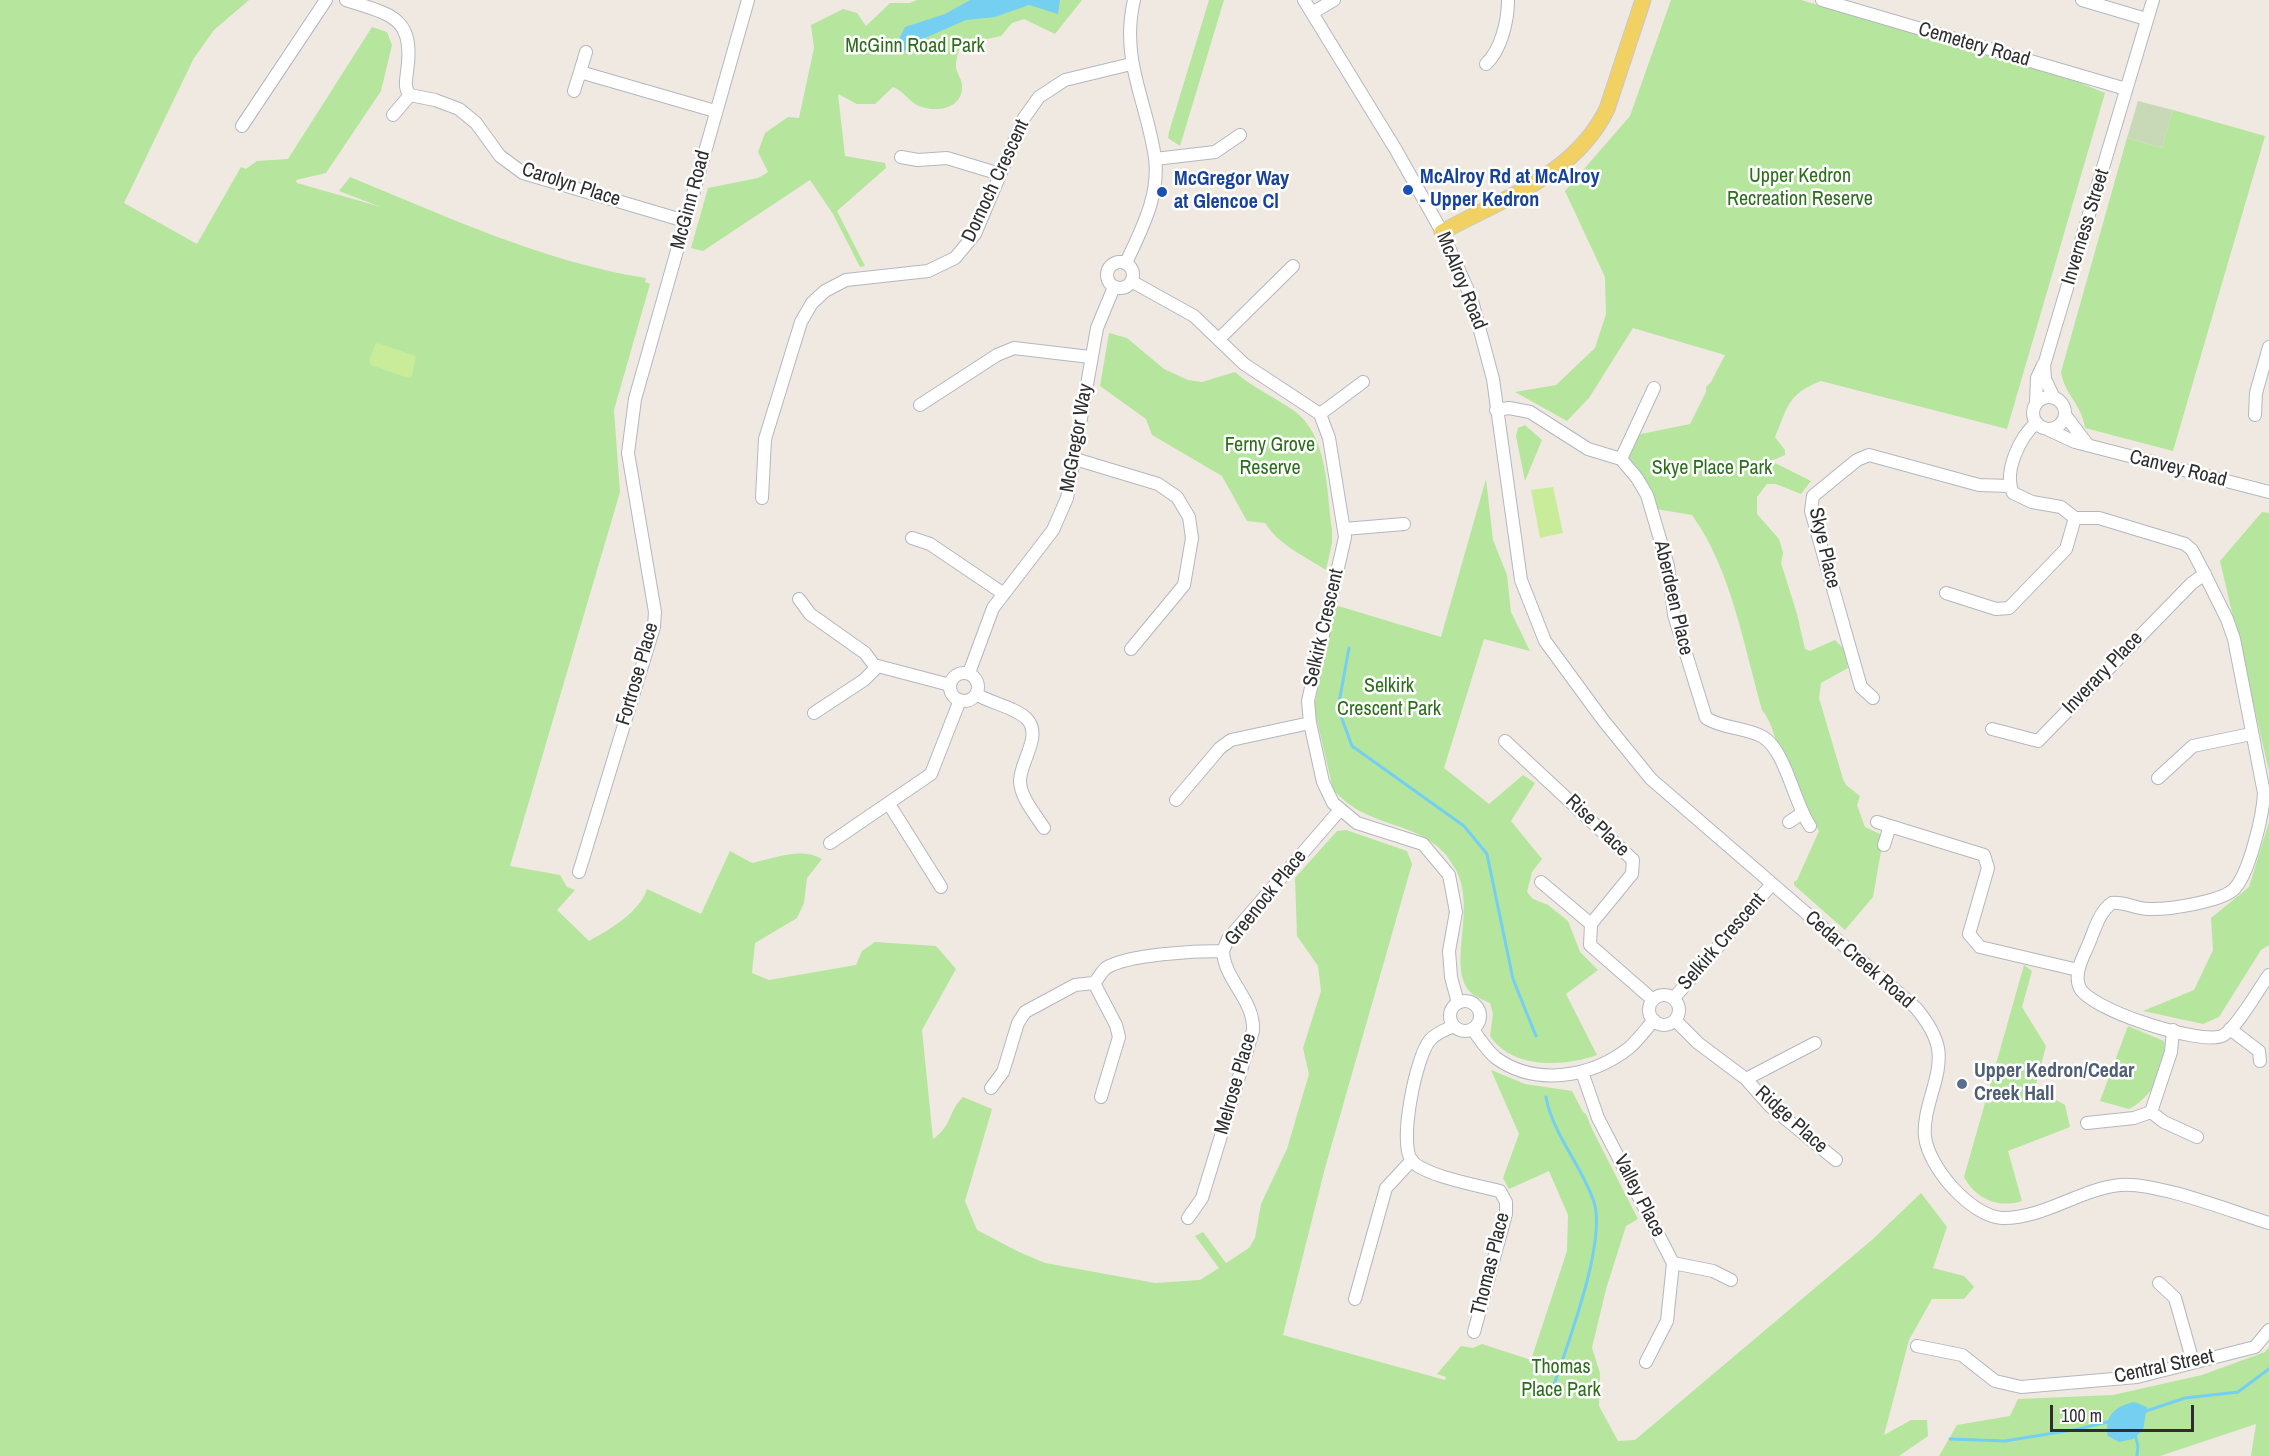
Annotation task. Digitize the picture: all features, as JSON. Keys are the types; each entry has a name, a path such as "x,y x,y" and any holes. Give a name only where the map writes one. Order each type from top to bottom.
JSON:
{"main road":[{"path":"1442,232 1536,183 1581,147 1607,109 1643,0"}],"street":[{"path":"242,126 326,0"},
{"path":"346,0 389,15 403,27 410,43 405,85 410,95 393,115"},
{"name":"McGinn Road","path":"634,399 748,0"},
{"path":"1126,263 1150,209 1155,159 1131,64 1130,31 1134,0"},
{"name":"McAlroy Road","path":"1304,0 1396,150 1442,232 1461,272 1480,327 1496,410 1507,490"},
{"path":"1312,14 1334,0"},
{"path":"1486,64 1497,50 1506,18 1508,0"},
{"name":"Cemetery Road","path":"1822,0 2126,89"},
{"path":"2082,0 2146,19"},
{"name":"Inverness Street","path":"2036,403 2037,378 2044,364 2153,0"},
{"path":"574,91 586,52"},
{"name":"Dornoch Crescent","path":"762,498 765,440 801,322 812,303 825,291 846,280 928,271 955,258 970,242 1024,118 1046,90 1065,80 1131,64"},
{"path":"580,72 716,111"},
{"name":"Carolyn Place","path":"410,95 435,100 459,109 476,123 501,156 523,173 685,221"},
{"path":"1155,159 1215,152 1240,135"},
{"path":"901,157 918,160 947,158 1000,174"},
{"path":"1118,262 1126,263 1132,271 1131,281 1124,287 1114,286 1107,279 1109,268 1118,262"},
{"path":"1219,339 1293,266"},
{"path":"1131,281 1194,316 1244,364 1320,414 1363,382"},
{"name":"McGregor Way","path":"969,673 989,616 1053,530 1067,498 1090,357 1100,317 1114,286"},
{"path":"2255,415 2256,393 2269,347"},
{"path":"920,405 997,355 1014,348 1090,357"},
{"path":"2044,364 2045,379 2054,398 2063,405 2065,414 2087,444"},
{"path":"1496,410 1509,408 1530,412 1588,449 1621,459 1654,388"},
{"path":"2054,398 2046,397 2036,403 2032,414 2036,423 2049,430 2059,426 2065,414"},
{"name":"Fortrose Place","path":"579,872 654,627 655,612 628,453 634,399"},
{"name":"Selkirk Crescent","path":"1320,414 1329,438 1344,530 1344,544 1330,596 1309,694 1310,723 1325,790 1339,810 1358,823 1424,844 1449,874 1456,912 1449,951 1451,977 1458,1002"},
{"path":"2036,423 2021,440 2010,486 2013,493 2020,497 2061,507 2075,518 2099,518 2185,544 2192,550 2227,619 2234,639 2264,793 2264,804 2241,881 2224,896 2213,900 2150,910 2112,903 2102,914 2078,970 2079,988 2088,998 2140,1022 2200,1037 2217,1037 2230,1029 2269,975"},
{"name":"Canvey Road","path":"2049,430 2075,442 2269,492"},
{"name":"Skye Place","path":"1873,698 1861,687 1811,511 1813,496 1857,460 1869,455 1979,485 2010,486"},
{"path":"1075,459 1158,484 1176,497 1189,517 1192,538 1184,585 1131,649"},
{"name":"Aberdeen Place","path":"1621,459 1647,495 1671,579 1674,615 1706,718 1715,724 1761,736 1772,743 1801,814 1810,826"},
{"name":"Cedar Creek Road","path":"1507,490 1521,580 1545,640 1641,767 1771,885 1916,1008 1928,1022 1938,1048 1937,1066 1926,1116 1925,1139 1938,1166 1955,1191 1980,1213 2002,1218 2031,1214 2084,1193 2121,1184 2162,1190 2269,1223"},
{"path":"1946,593 1996,609 2009,608 2066,549 2075,518"},
{"path":"1344,530 1404,524"},
{"path":"912,538 930,544 1004,594"},
{"name":"Inverary Place","path":"1992,729 2038,741 2192,583 2205,574"},
{"path":"799,599 810,614 865,653 877,667 950,685"},
{"path":"814,713 864,680 877,667"},
{"path":"969,673 977,680 976,694 969,700 960,700 951,694 950,685 956,675 969,673"},
{"path":"976,694 1024,717 1030,724 1033,734 1020,782 1025,796 1044,828"},
{"path":"830,843 927,778 935,769 960,700"},
{"path":"1176,800 1220,748 1231,740 1310,723"},
{"path":"2158,778 2193,746 2251,734"},
{"name":"Rise Place","path":"1505,741 1633,860 1632,874 1591,924"},
{"path":"889,804 942,887"},
{"name":"Greenock Place","path":"991,1088 1003,1072 1018,1023 1025,1012 1075,985 1094,983 1105,969 1124,960 1201,951 1223,951 1228,939 1339,810"},
{"path":"1789,822 1801,814"},
{"path":"1876,822 1984,855 1988,868 1969,934 1980,947 2078,970"},
{"path":"1884,845 1890,826"},
{"path":"1541,882 1591,924 1590,945 1653,1000"},
{"name":"Selkirk Crescent","path":"1674,998 1771,885"},
{"name":"Melrose Place","path":"1188,1218 1199,1206 1253,1031 1249,1006 1224,960 1223,951"},
{"path":"1094,983 1116,1025 1119,1037 1101,1096"},
{"path":"1663,995 1674,998 1679,1009 1675,1020 1665,1025 1654,1020 1649,1008 1653,1000 1663,995"},
{"path":"1469,1001 1478,1007 1480,1022 1473,1030 1463,1031 1454,1026 1450,1013 1458,1002 1469,1001"},
{"path":"1473,1030 1494,1056 1508,1065 1549,1075 1582,1072 1596,1068 1629,1047 1654,1020"},
{"name":"Ridge Place","path":"1675,1020 1698,1043 1746,1079 1770,1106 1836,1160"},
{"path":"1354,1299 1386,1188 1412,1160 1406,1143 1407,1114 1428,1042 1440,1032 1454,1026"},
{"path":"2230,1029 2262,1053"},
{"path":"2151,1112 2171,1052 2173,1030"},
{"path":"1746,1079 1815,1043"},
{"name":"Valley Place","path":"1582,1072 1598,1118 1673,1263"},
{"path":"2086,1123 2134,1118 2151,1112"},
{"path":"2151,1112 2164,1122 2197,1137"},
{"name":"Thomas Place","path":"1412,1160 1431,1172 1500,1191 1506,1202 1506,1214 1474,1332"},
{"path":"1646,1362 1667,1321 1673,1263 1713,1271 1731,1280"},
{"path":"2159,1282 2175,1298 2193,1362"},
{"name":"Central Street","path":"1917,1346 1962,1355 1995,1381 2021,1386 2137,1377 2254,1347 2269,1330"}],"green space":[{"name":"Thomas Place Park","path":"0,0 249,0 214,30 194,58 124,203 197,244 241,167 246,169 257,161 288,159 372,27 387,32 392,45 381,91 326,173 296,180 297,183 381,207 339,191 350,177 532,249 608,271 646,278 645,282 650,284 614,410 620,492 510,866 560,875 567,887 575,890 557,910 589,941 631,913 647,889 701,914 730,851 752,863 789,855 806,854 822,859 807,878 804,903 797,918 755,943 752,973 769,980 856,965 862,951 875,942 936,946 956,969 922,1030 933,1139 944,1129 954,1108 963,1097 992,1109 965,1201 977,1230 1045,1263 1155,1283 1200,1280 1219,1268 1195,1236 1203,1232 1226,1263 1249,1248 1255,1238 1261,1204 1287,1149 1309,1074 1303,1048 1321,991 1318,966 1297,936 1295,878 1337,831 1346,830 1407,851 1412,864 1325,1168 1283,1335 1445,1380 1446,1377 1437,1374 1461,1346 1473,1348 1482,1344 1531,1360 1567,1251 1568,1215 1549,1171 1509,1189 1503,1178 1519,1134 1491,1070 1525,1084 1572,1091 1586,1114 1638,1219 1626,1226 1606,1289 1592,1348 1600,1373 1599,1406 1618,1441 1635,1440 1873,1239 1921,1193 1947,1227 1933,1268 1964,1276 1974,1287 1964,1299 1932,1299 1909,1340 1884,1435 1911,1420 1927,1420 1928,1436 1899,1456 0,1456"},
{"name":"McGinn Road Park","path":"917,0 1082,0 1055,34 1024,19 1012,23 1001,36 960,45 956,66 962,83 961,94 958,100 947,107 933,109 919,106 893,87 875,104 857,104 838,94 845,156 885,163 886,168 837,211 865,266 860,267 833,214 810,180 703,251 691,248 708,188 758,178 768,172 758,152 765,133 788,117 799,118 814,48 811,25 843,9 857,13 866,26 890,3 910,3"},
{"path":"1209,0 1224,0 1180,146 1168,138 1169,132"},
{"name":"Upper Kedron Recreation Reserve","path":"1671,0 1801,0 2078,82 2105,93 2007,429 1821,381 1801,391 1790,403 1775,437 1785,450 1785,455 1771,461 1811,481 1801,494 1776,484 1767,484 1757,497 1757,514 1779,539 1783,553 1781,563 1805,649 1810,651 1835,640 1844,649 1848,668 1821,683 1819,698 1843,779 1846,785 1860,796 1857,805 1865,827 1880,834 1883,840 1873,897 1845,930 1794,885 1819,831 1795,789 1768,719 1762,710 1735,609 1717,559 1692,515 1656,509 1628,455 1634,439 1641,434 1690,424 1706,392 1706,387 1725,355 1633,328 1589,398 1567,421 1515,392 1556,385 1595,348 1606,314 1605,277 1565,191 1630,116"},
{"path":"2138,101 2173,110 2162,148 2127,138"},
{"path":"2173,110 2265,136 2173,451 2085,428 2061,372 2127,138 2162,148"},
{"name":"Ferny Grove Reserve","path":"1109,333 1127,338 1164,369 1188,380 1202,382 1235,372 1293,410 1305,421 1320,449 1327,481 1332,543 1326,570 1277,538 1265,523 1247,521 1222,476 1152,435 1146,419 1100,386"},
{"path":"378,343 416,356 412,376 408,378 371,365 369,361"},
{"path":"1525,425 1542,440 1525,481 1516,436 1518,428"},
{"name":"Selkirk Crescent Park","path":"1486,479 1493,540 1507,575 1511,612 1530,651 1484,639 1444,768 1489,804 1523,775 1535,783 1511,821 1542,859 1532,872 1527,892 1533,899 1548,905 1568,921 1580,952 1598,970 1566,994 1597,1055 1569,1062 1525,1060 1511,1055 1490,1036 1493,1014 1490,1003 1471,993 1462,977 1460,964 1464,901 1456,870 1444,853 1430,841 1364,813 1348,803 1333,789 1314,708 1335,605 1441,637"},
{"path":"1553,487 1563,533 1540,538 1531,490"},
{"path":"2262,512 2269,513 2269,771 2220,561"},
{"path":"2269,822 2269,945 2261,950 2219,1017 2203,1024 2143,1011 2194,990 2213,950 2211,918 2249,887"},
{"path":"2024,965 2032,971 2022,1007 2046,1046 2035,1088 2065,1105 2070,1127 2008,1151 2022,1201 2004,1204 1981,1196 1974,1191 1964,1177"},
{"path":"2128,1026 2164,1041 2165,1050 2157,1080 2145,1098 2129,1109 2100,1101"},
{"path":"2269,1347 2269,1456 2251,1456 2256,1424 2160,1456 1939,1456 1957,1425 2010,1416 2018,1399 2113,1395 2202,1375 2265,1352"}],"water":[{"path":"970,0 1060,0 1058,14 1029,5 995,17 966,20 918,41 904,51 897,43 905,27 945,14"},
{"path":"2134,1402 2147,1407 2143,1430 2133,1439 2119,1442 2108,1436 2108,1423 2112,1413"}],"waterway":[{"path":"1349,648 1338,708 1352,746 1464,826 1487,854 1513,979 1536,1036"},
{"path":"1546,1097 1561,1137 1589,1189 1594,1202 1596,1221 1595,1244 1583,1297 1551,1394"},
{"path":"2143,1412 2185,1398 2238,1392 2269,1369"},
{"path":"1950,1439 2005,1441 2079,1429 2111,1421"},
{"path":"2135,1434 2138,1446 2137,1456"}],"place":[{"name":"McAlroy Rd at McAlroy - Upper Kedron","path":"1408,190"},
{"name":"McGregor Way at Glencoe Cl","path":"1162,192"},
{"name":"Upper Kedron/Cedar Creek Hall","path":"1962,1084"}],"park label":[{"name":"Skye Place Park","path":"1712,469"}]}
